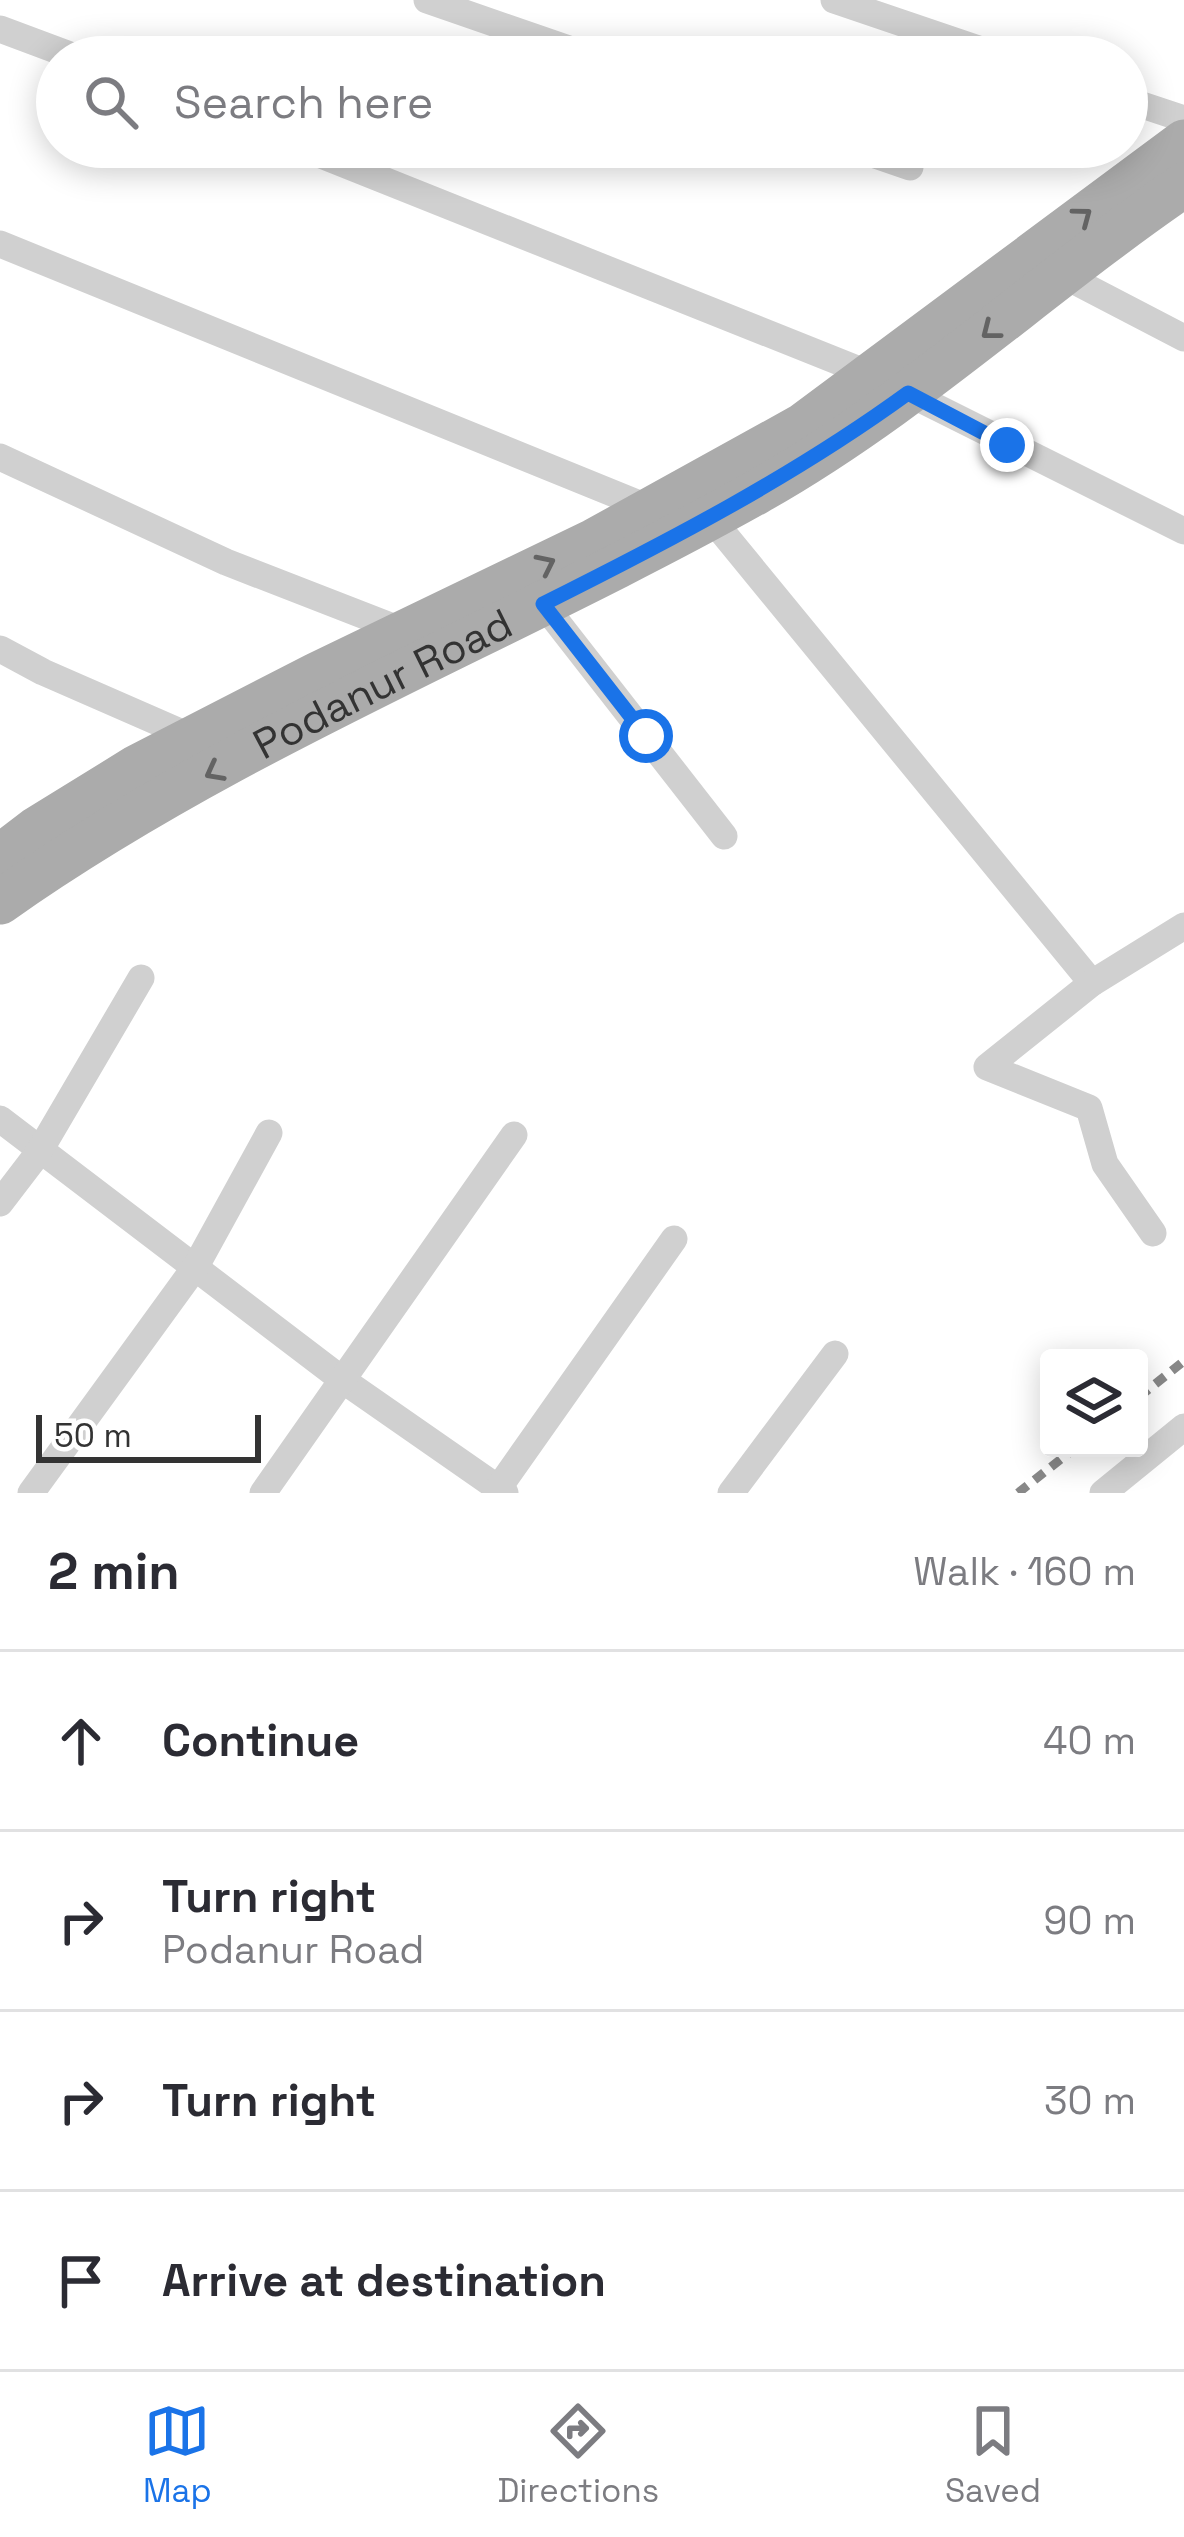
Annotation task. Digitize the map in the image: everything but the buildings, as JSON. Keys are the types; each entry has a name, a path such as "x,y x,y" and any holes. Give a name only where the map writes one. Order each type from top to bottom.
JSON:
{"main road":[{"path":"0,857 136,767 654,510 802,426 890,384 1184,142"},
{"name":"Podanur Road","path":"0,902 125,820 710,517 835,446 890,384 1063,275 1184,185"}],"street":[{"path":"0,20 6,0"},
{"path":"428,0 532,36"},
{"path":"834,0 940,36"},
{"path":"0,29 36,42"},
{"path":"1148,107 1184,119"},
{"path":"353,168 890,384 1184,531"},
{"path":"0,244 654,510"},
{"path":"1063,275 1184,338"},
{"path":"0,457 226,562 406,632"},
{"path":"710,517 1092,983"},
{"path":"543,604 724,836"},
{"path":"0,649 194,738"},
{"path":"1153,1233 1105,1164 1089,1108 987,1067 1092,983 1184,926"},
{"path":"0,1203 39,1152 141,977"},
{"path":"0,1119 344,1381 499,1492 674,1239"},
{"path":"31,1493 196,1266 269,1133"},
{"path":"263,1493 514,1136"},
{"path":"730,1493 835,1354"},
{"path":"1103,1493 1184,1427"}],"railway":[{"path":"1148,1390 1184,1361"},
{"path":"1018,1493 1064,1457"}],"route":[{"path":"646,736 543,604 757,492 835,446 908,393 1007,445"}]}
